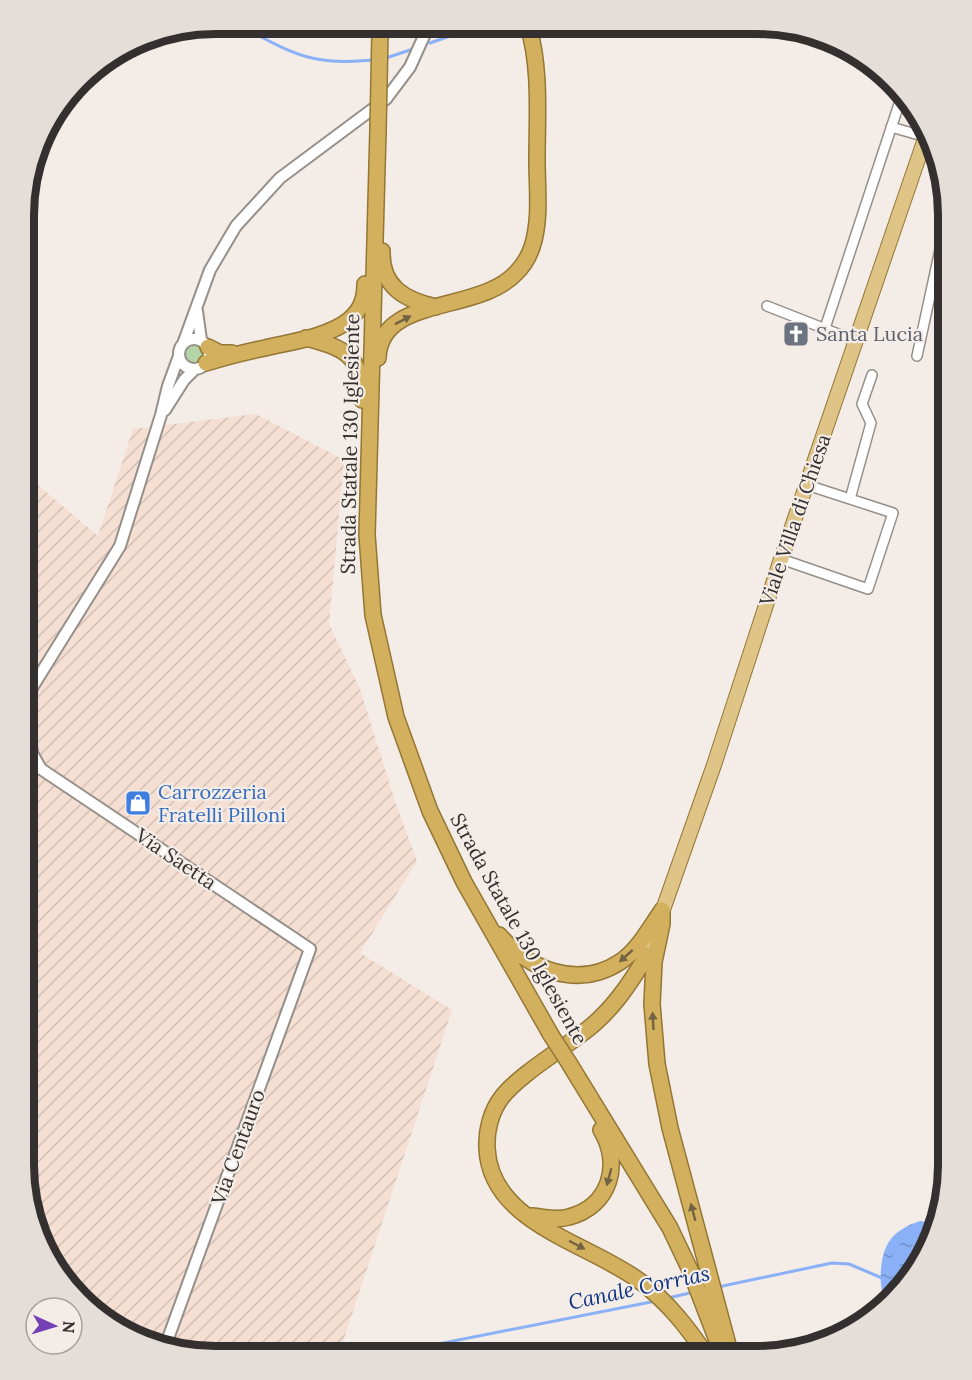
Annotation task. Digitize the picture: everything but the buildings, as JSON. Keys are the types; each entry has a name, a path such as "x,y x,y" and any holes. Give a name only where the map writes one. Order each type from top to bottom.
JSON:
{"highway":[{"path":"368,471 376,430 378,354 380,343 388,330 398,321 436,307 473,298 505,283 522,265 532,246 537,214 536,61 530,34"},
{"name":"Strada Statale 130 Iglesiente","path":"380,35 367,535 373,615 396,717 430,811 464,882 505,948 551,1035 657,1205 690,1270 708,1295 721,1346"},
{"path":"375,189 382,221 382,261 391,284 408,298 436,307"},
{"path":"203,355 238,354 306,338 347,322 361,307 365,296 368,222 375,189"},
{"path":"306,338 340,348 353,361 362,390 363,428 368,471"},
{"path":"505,948 530,963 564,974 582,975 620,962 641,941 662,910"},
{"path":"662,910 662,924 654,962 652,1004 657,1064 670,1128 708,1268 708,1295 727,1346"},
{"path":"647,955 621,996 587,1030 516,1083 502,1097 492,1113 487,1129 487,1159 491,1175 503,1194 526,1216 619,1267 649,1288 668,1304 700,1346"},
{"path":"526,1216 558,1219 585,1211 605,1190 611,1173 609,1147 579,1094 570,1064"}],"main road":[{"name":"Viale Villa di Chiesa","path":"647,955 714,765 781,560 923,145"}],"street":[{"path":"34,685 120,546 168,386 183,344 210,270 236,226 280,178 386,99 410,67 425,35"},
{"path":"825,328 900,105"},
{"path":"891,127 917,132"},
{"path":"917,356 938,258"},
{"path":"161,415 203,355 197,324 197,306"},
{"path":"767,306 856,341"},
{"path":"183,344 191,339 203,355"},
{"path":"179,356 186,366 203,355"},
{"path":"850,499 871,423 862,404 872,375"},
{"path":"781,560 868,589 893,513 807,485"},
{"name":"Via Saetta","path":"34,759 41,769 310,950"},
{"name":"Via Saetta","path":"34,768 41,769"},
{"name":"Via Centauro","path":"168,1339 310,950"}],"shaded area":[{"path":"256,414 344,460 329,624 360,689 396,804 417,861 360,953 452,1010 342,1345 215,1346 192,1344 146,1332 105,1308 87,1293 59,1255 44,1223 38,1200 34,1165 34,482 98,536 133,429"}],"green space":[{"path":"190,343 198,343 205,350 205,358 198,365 190,365 183,358 183,350"}],"water":[{"path":"920,1221 928,1222 919,1245 907,1265 883,1294 881,1274 884,1252 896,1233"}],"waterway":[{"path":"257,35 278,46 312,58 348,62 374,60"},
{"path":"430,43 453,35"},
{"path":"383,59 413,49"},
{"name":"Canale Corrias","path":"718,1287 832,1263 849,1264 882,1278"},
{"name":"Canale Corrias","path":"668,1298 694,1292"},
{"name":"Canale Corrias","path":"428,1346 656,1301"}],"place":[{"name":"Santa Lucia","path":"796,334"},
{"name":"Carrozzeria Fratelli Pilloni","path":"138,803"}]}
